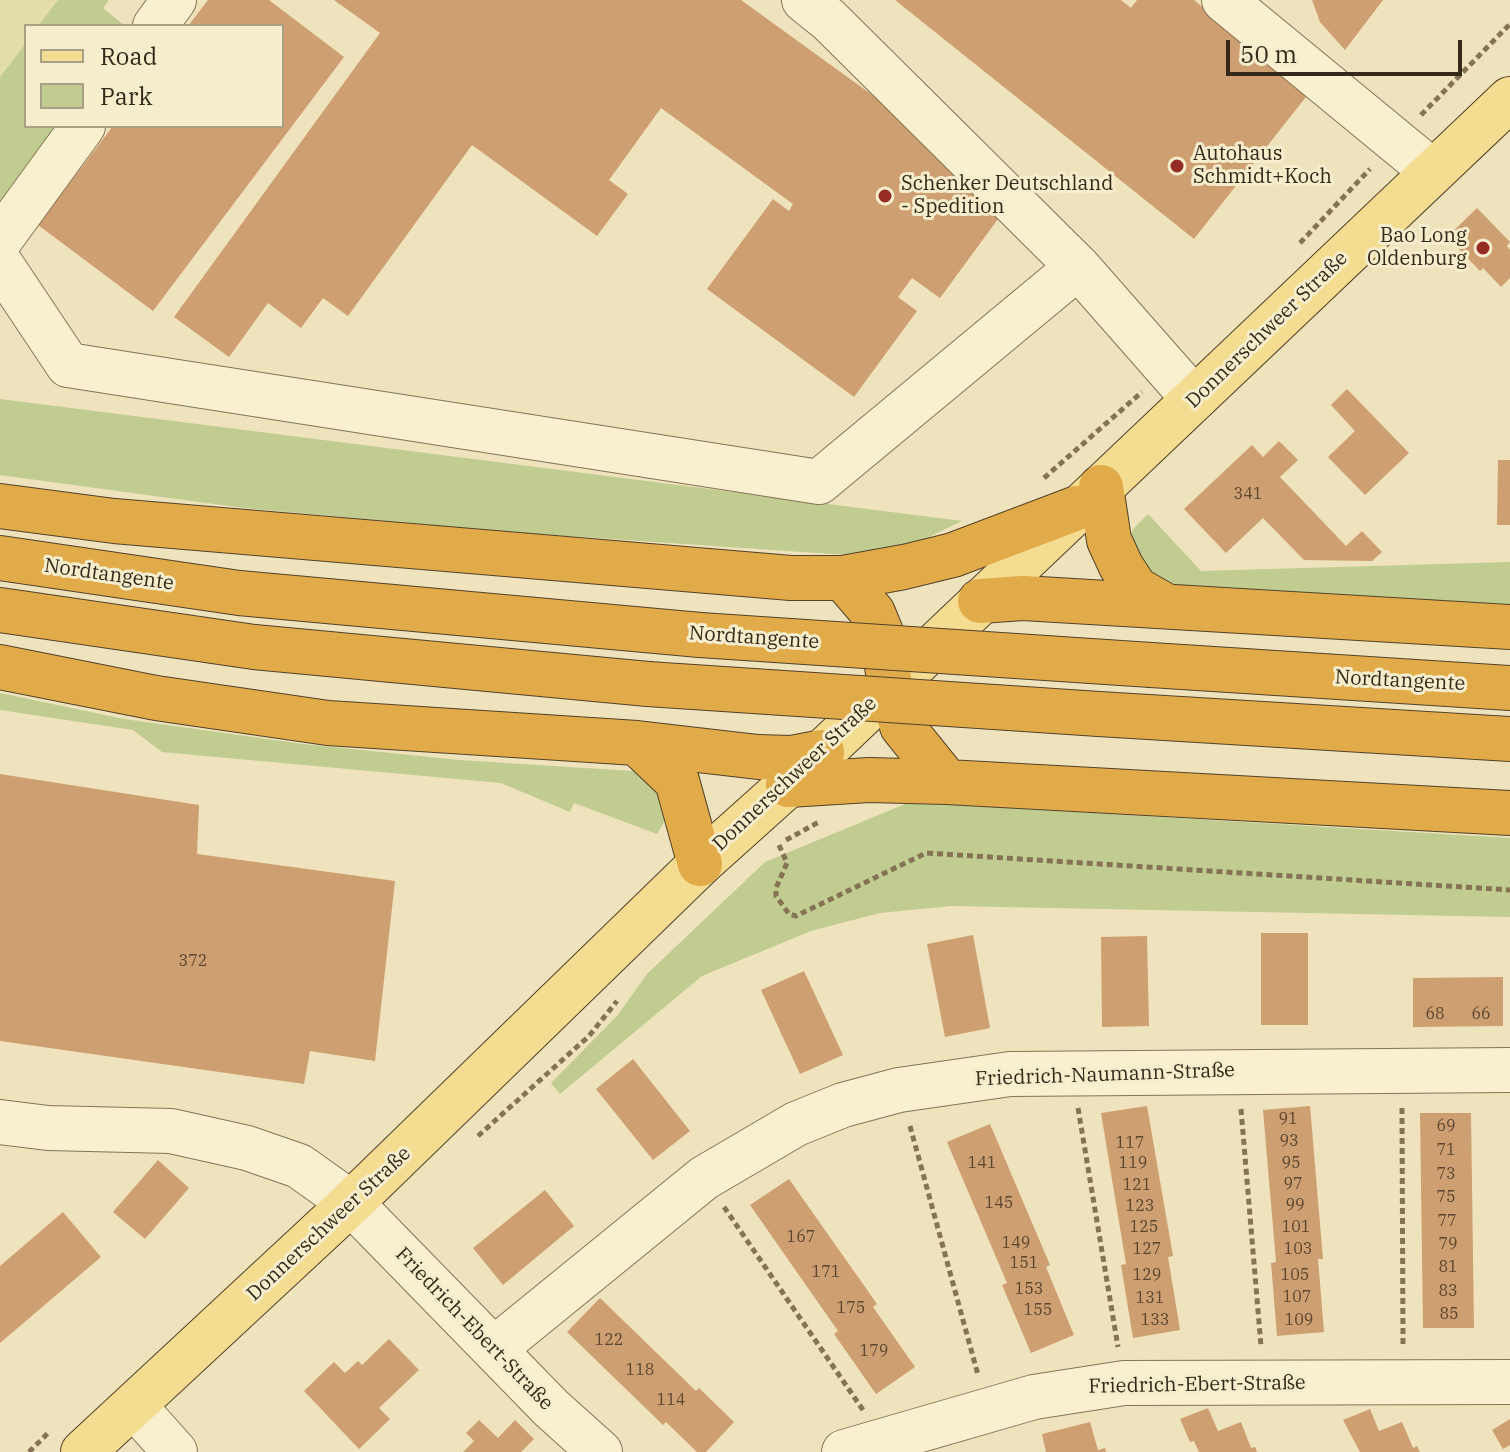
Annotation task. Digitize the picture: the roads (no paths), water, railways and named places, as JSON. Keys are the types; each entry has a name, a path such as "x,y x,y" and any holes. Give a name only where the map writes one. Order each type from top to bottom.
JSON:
{"highway":[{"path":"0,506 114,521 441,550 791,578 843,578 953,555 1089,497 1121,566 1136,589 1166,606"},
{"name":"Nordtangente","path":"0,558 239,593 700,635 1510,688"},
{"path":"843,578 873,613 882,635 890,685 902,726 947,782"},
{"path":"980,601 999,598 1166,606 1510,627"},
{"path":"0,610 254,647 648,684 1510,739"},
{"path":"0,667 156,698 328,723 637,743 758,757 791,758 822,752"},
{"path":"637,743 677,781 700,864"},
{"path":"788,785 869,780 947,782 1510,813"}],"main road":[{"name":"Donnerschweer Straße","path":"83,1452 351,1203 700,864 788,785 1510,99"}],"street":[{"path":"156,24 174,0"},
{"path":"804,0 829,20 1078,267 1194,399"},
{"path":"1224,0 1432,171"},
{"path":"0,240 82,128"},
{"path":"0,263 68,365 819,482 1078,267"},
{"name":"Friedrich-Naumann-Straße","path":"494,1349 704,1178 796,1124 843,1105 899,1090 996,1076 1072,1072 1510,1070"},
{"name":"Friedrich-Ebert-Straße","path":"0,1122 48,1128 171,1131 247,1148 299,1166 351,1203 600,1452"},
{"name":"Friedrich-Ebert-Straße","path":"864,1446 1034,1397 1124,1383 1510,1382"},
{"path":"134,1406 175,1452"}],"place":[{"name":"Autohaus Schmidt+Koch","path":"1177,166"},
{"name":"Schenker Deutschland - Spedition","path":"885,196"},
{"name":"Bao Long Oldenburg","path":"1483,248"}]}
